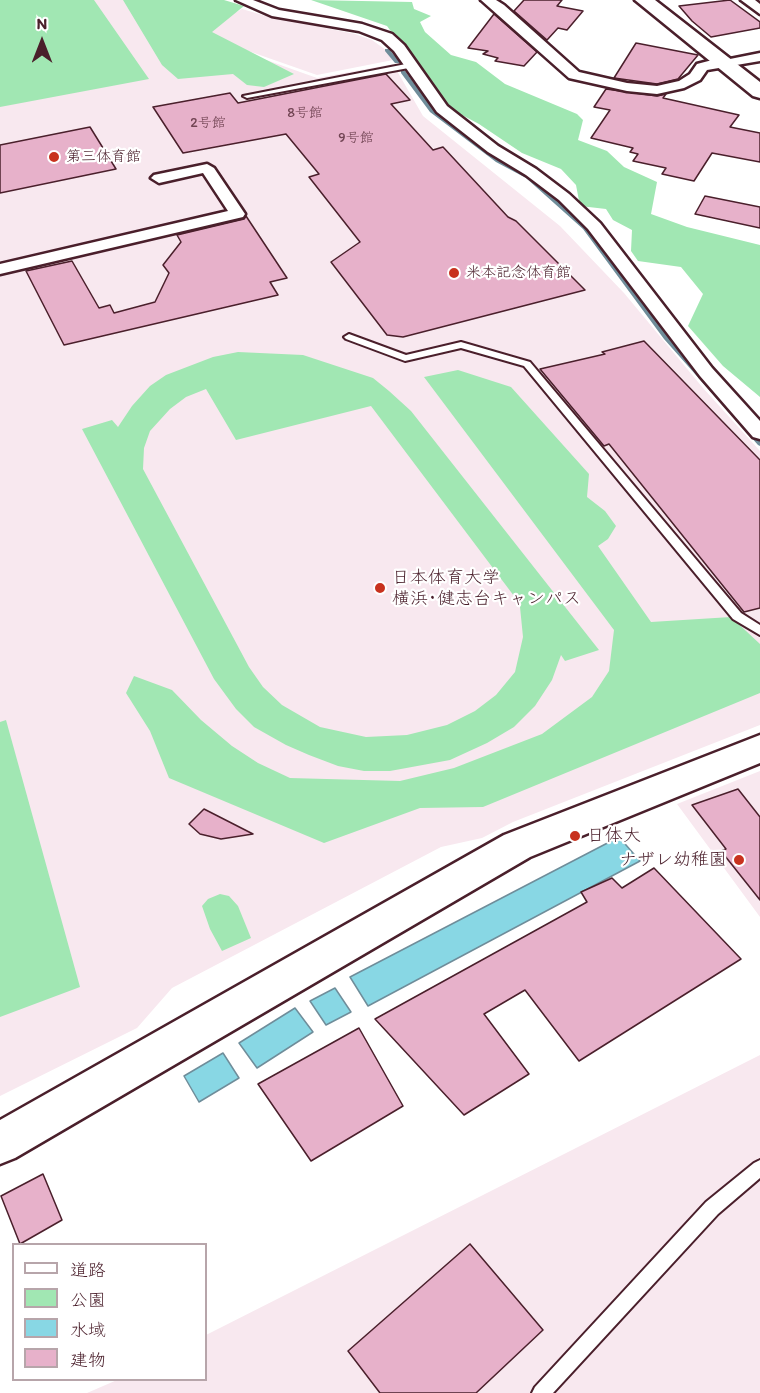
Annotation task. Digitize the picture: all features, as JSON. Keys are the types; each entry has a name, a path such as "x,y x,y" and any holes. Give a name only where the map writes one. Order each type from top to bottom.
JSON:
{"street":[{"path":"242,0 276,13 376,32 387,37 399,48 442,109 494,149 531,172 564,197 594,226 706,372 760,433"},
{"path":"487,0 500,8 574,75 627,87 657,90 684,84 695,77 702,67 760,57"},
{"path":"644,0 760,92"},
{"path":"0,269 237,214 207,168 159,178"},
{"path":"0,1143 517,846 760,749"}],"lane":[{"path":"247,96 411,65"},
{"path":"349,337 405,358 461,345 527,364 737,616 760,631"},
{"path":"541,1393 712,1208 760,1168"}],"shaded area":[{"name":"日本体育大学 横浜･健志台キャンパス","path":"0,0 203,0 185,31 317,78 393,64 423,116 560,226 624,293 703,388 760,451 760,725 513,822 482,838 441,847 172,988 137,1028 0,1096"},
{"path":"242,9 355,34 372,40 386,50 393,60 317,75 197,33"},
{"name":"ナザレ幼稚園","path":"760,771 760,917 677,804"},
{"path":"760,1055 760,1393 87,1393 115,1381 207,1381 207,1334"}],"green space":[{"path":"0,0 94,0 149,79 0,107"},
{"path":"123,0 224,0 244,6 212,32 294,74 264,87 247,85 233,74 178,79 162,65"},
{"path":"311,0 412,2 414,9 431,16 420,22 425,32 451,55 476,62 505,84 577,114 583,120 578,140 607,151 624,167 657,182 651,214 687,227 760,245 760,397 723,366 688,326 703,294 681,267 638,261 631,251 632,230 613,220 606,209 580,206 576,185 561,169 522,153 479,124 447,107 387,26"},
{"path":"238,352 303,355 373,378 411,411 599,650 565,661 561,655 552,680 535,706 514,727 487,743 450,760 390,771 364,771 338,766 309,755 254,727 236,709 214,679 82,429 112,420 118,427 132,406 150,386 166,375 213,357","holes":["206,389 236,440 371,406 520,607 523,637 515,672 496,695 475,711 447,725 407,735 366,737 320,727 282,705 263,687 249,667 143,469 144,448 150,431 170,409 186,397"]},
{"path":"458,370 511,387 589,474 587,497 605,511 616,526 608,539 598,546 651,622 731,617 760,644 760,693 483,807 420,808 324,843 169,778 150,731 126,693 134,676 172,690 201,720 232,746 258,763 290,778 400,781 454,768 542,734 592,697 609,671 614,630 424,377"},
{"path":"6,720 80,987 0,1017 0,722"},
{"path":"220,894 229,896 238,906 251,938 222,951 210,929 202,906 208,899"}],"water":[{"path":"619,837 640,861 368,1006 350,977"},
{"path":"335,988 351,1012 326,1025 310,1001"},
{"path":"295,1008 313,1032 257,1068 239,1043"},
{"path":"223,1053 239,1078 199,1102 184,1076"}],"building":[{"path":"524,0 562,0 557,6 583,11 567,30 558,28 547,40 514,11"},
{"path":"730,0 760,22 760,28 711,37 679,6"},
{"path":"494,14 537,52 524,66 495,61 498,58 483,54 488,51 468,48"},
{"path":"636,43 698,55 678,79 657,84 614,78"},
{"path":"386,74 410,100 391,104 433,150 443,147 508,217 516,221 585,290 403,337 387,335 331,262 360,242 309,177 319,174 286,134 183,153 153,107 230,93 238,103"},
{"path":"606,89 657,96 666,94 663,98 739,115 730,127 760,133 760,162 712,153 694,181 662,174 666,168 633,161 638,154 630,152 633,148 591,138 610,110 594,107"},
{"name":"第三体育館","path":"90,127 116,169 0,193 0,145"},
{"path":"705,196 760,207 760,228 695,214"},
{"path":"246,216 287,278 270,282 278,295 64,345 26,271 72,261 99,308 110,305 114,313 155,302 169,273 163,265 181,242 177,235 244,219"},
{"path":"644,341 760,460 760,608 744,612 609,444 604,446 540,369 605,354 602,352"},
{"name":"ナザレ幼稚園","path":"738,789 760,817 760,900 721,851 726,849 692,805"},
{"path":"204,809 253,834 221,839 200,834 189,824"},
{"path":"654,868 741,959 579,1061 525,990 484,1014 529,1074 464,1115 375,1019 587,902 581,892 612,878 622,888"},
{"path":"359,1028 403,1106 311,1161 258,1084"},
{"path":"43,1174 62,1220 20,1243 1,1196"},
{"path":"470,1244 543,1330 476,1393 380,1393 348,1351"}],"waterway":[{"path":"387,50 397,62"},
{"path":"403,72 432,111 498,161 528,177 585,228 666,338 760,444"}],"place":[{"name":"第三体育館","path":"54,157"},
{"name":"米本記念体育館","path":"454,273"},
{"name":"日本体育大学 横浜･健志台キャンパス","path":"380,588"},
{"name":"日体大","path":"575,836"},
{"name":"ナザレ幼稚園","path":"739,860"}]}
